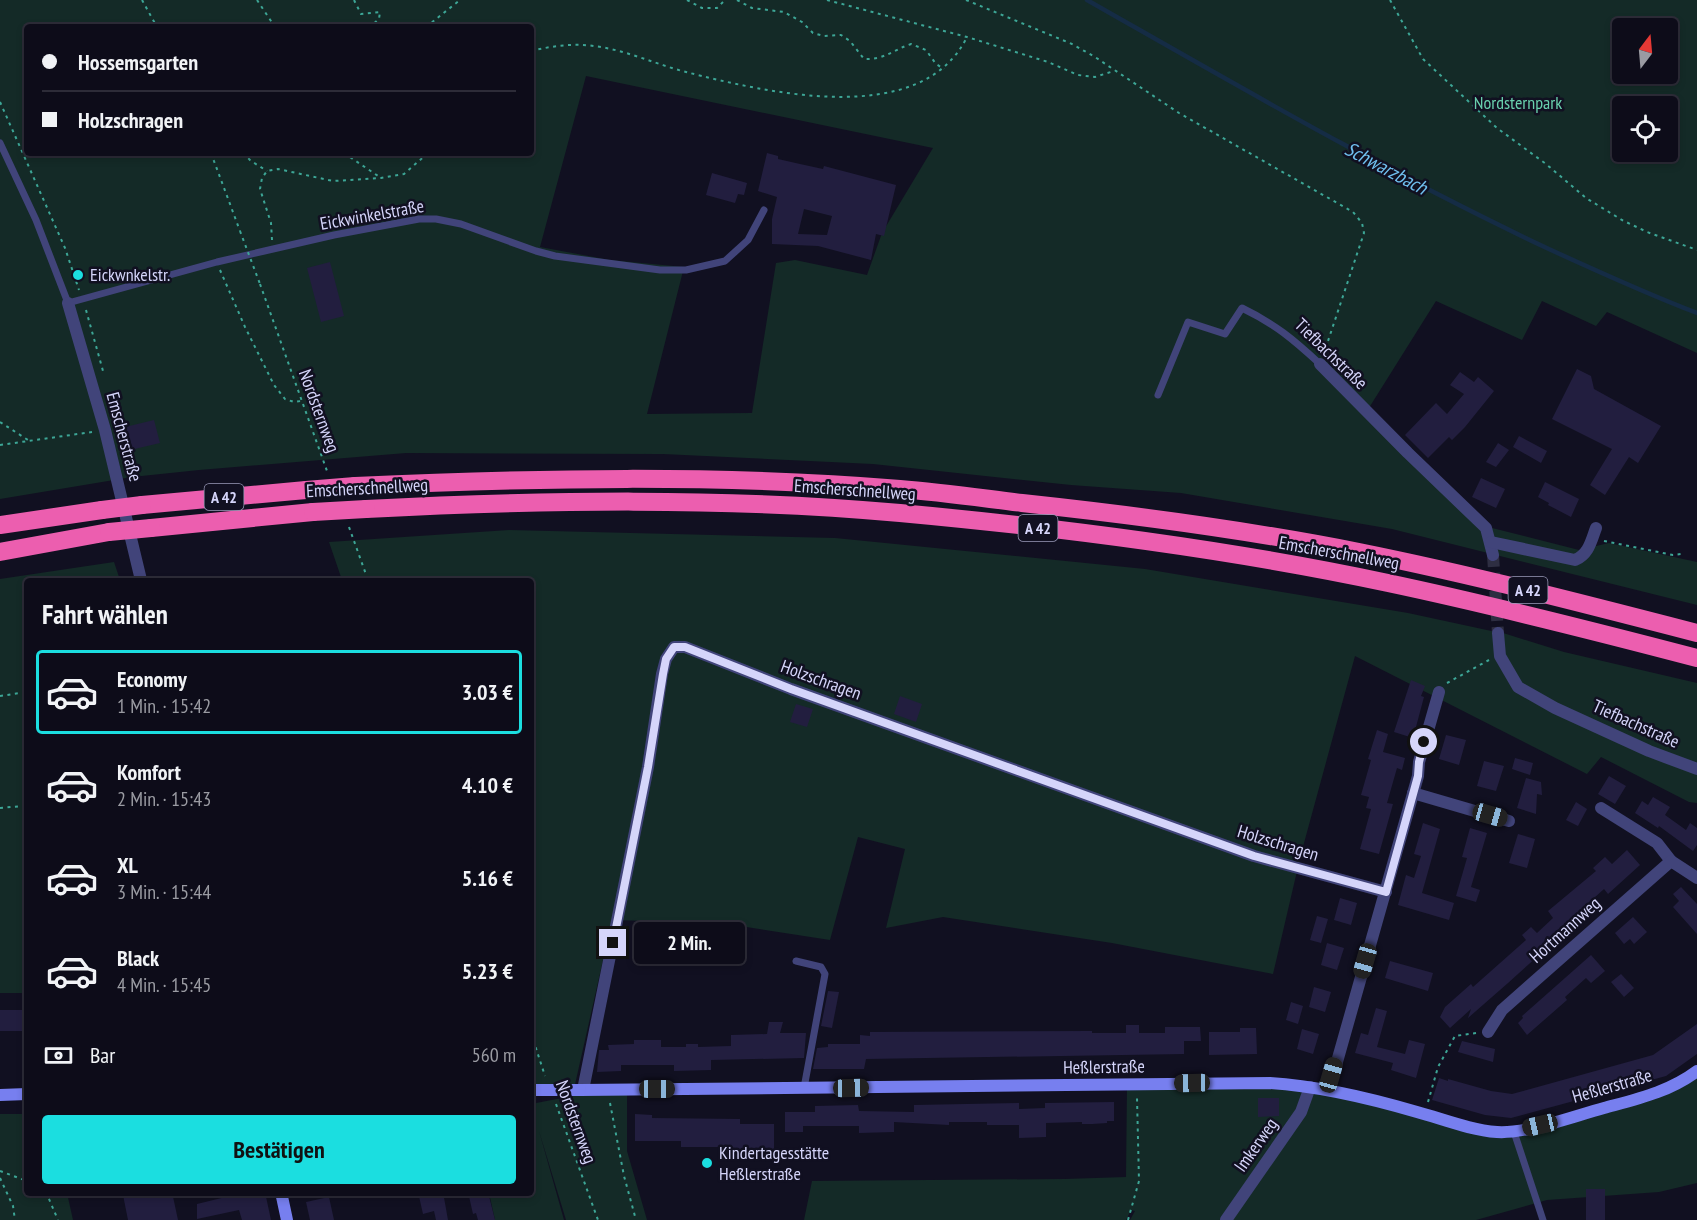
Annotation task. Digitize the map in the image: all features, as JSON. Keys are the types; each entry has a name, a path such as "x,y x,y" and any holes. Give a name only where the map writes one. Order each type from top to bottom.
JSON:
{"highway":[{"name":"Emscherschnellweg","path":"0,525 142,505 306,490 513,479 770,482 912,490 1110,512 1357,552 1502,583 1697,633"},
{"name":"Emscherschnellweg","path":"0,552 109,532 366,508 514,502 770,505 898,513 1095,534 1249,558 1385,582 1515,611 1697,658"}],"street":[{"name":"Emscherstraße","path":"68,303 105,430 141,578"},
{"name":"Tiefbachstraße","path":"1320,364 1486,528 1492,548 1575,560 1583,557 1594,533"},
{"name":"Tiefbachstraße","path":"1498,633 1500,656 1518,687 1649,751 1697,769"},
{"name":"Holzschragen","path":"581,1090 644,789 666,659 674,647 685,647 791,689 1254,856 1386,892"},
{"path":"1329,1090 1386,892 1439,692"},
{"path":"1413,793 1509,821"},
{"path":"1601,808 1657,843 1671,861 1697,878"},
{"name":"Hortmannweg","path":"1488,1032 1502,1010 1671,861"},
{"name":"Heßlerstraße","path":"534,1090 1270,1083 1329,1090 1476,1129 1514,1132 1655,1094 1675,1086 1697,1071"},
{"name":"Imkerweg","path":"1226,1220 1301,1112 1310,1087"},
{"path":"0,1095 24,1094"},
{"path":"282,1196 287,1220"}],"lane":[{"path":"0,143 36,220 68,303"},
{"name":"Eickwinkelstraße","path":"68,303 217,262 403,221 435,219 461,224 555,256 660,270 686,270 725,261 748,240 764,210"},
{"name":"Tiefbachstraße","path":"1158,395 1188,322 1225,334 1242,308 1268,321 1290,336 1320,364"},
{"path":"796,961 821,967 825,974 804,1088"},
{"path":"1514,1132 1543,1220"}],"path":[{"path":"142,0 155,24"},
{"path":"257,0 273,24"},
{"path":"354,0 361,14 380,12 379,19 373,24"},
{"path":"430,24 460,0"},
{"path":"687,0 702,8 717,8 725,0"},
{"path":"737,0 752,8 784,12 802,22 813,33 824,36 841,35 850,41 864,59 878,60 896,49 911,44 926,50 936,64 944,69"},
{"path":"827,0 967,37 1048,62 1078,75 1095,77 1114,71"},
{"path":"966,0 1072,44 1179,113 1353,212 1362,223 1364,233 1361,248 1320,364"},
{"path":"1390,0 1422,59 1497,128 1546,164 1586,198 1647,232 1697,250"},
{"path":"534,50 569,44 594,46 686,72 768,89 837,98 865,97 890,92 926,80 944,69 960,51 967,37"},
{"name":"Nordsternweg","path":"212,156 331,480"},
{"path":"246,156 267,171 278,170 333,181 404,174 425,156"},
{"path":"348,156 381,178"},
{"path":"267,171 262,178 260,189 271,223 273,236 271,251"},
{"path":"217,262 274,386 285,399 294,402 301,400"},
{"path":"0,422 29,440"},
{"path":"0,445 105,430"},
{"path":"346,520 367,578"},
{"path":"1594,533 1673,555 1681,554"},
{"path":"1439,692 1450,680 1500,656"},
{"path":"0,696 24,692"},
{"path":"0,808 24,806"},
{"path":"1426,1114 1438,1067 1455,1036 1488,1032"},
{"name":"Nordsternweg","path":"534,1042 549,1085"},
{"path":"1128,1220 1133,1210 1139,1181 1136,1084"},
{"path":"610,1090 614,1126 636,1220"},
{"name":"Nordsternweg","path":"553,1096 598,1220"},
{"path":"0,1171 24,1180"},
{"path":"0,1178 13,1206 15,1220"},
{"path":"48,1196 58,1220"}],"green space":[{"name":"Nordsternpark","path":"0,0 1697,0 1697,353 1607,312 1596,326 1542,301 1522,340 1436,301 1367,411 1488,527 1579,550 1609,543 1697,562 1697,605 1392,529 1181,493 1071,485 873,464 663,454 406,453 132,477 0,499","holes":["586,76 933,148 882,233 867,275 795,260 776,263 752,413 647,414 684,267 610,260 540,247"]},
{"path":"509,530 835,538 1145,569 1408,613 1496,632 1516,687 1697,770 1697,803 1689,802 1601,757 1587,774 1355,656 1301,854 1273,974 1112,943 943,917 886,928 905,849 858,837 830,940 721,923 612,920 574,1089 534,1089 534,578 341,578 329,542"},
{"path":"114,562 119,578 24,578 24,993 0,993 0,579"},
{"path":"1500,632 1564,652 1697,683 1697,768 1533,695 1508,668"},
{"path":"1697,1074 1697,1183 1659,1192 1547,1200 1476,1220 1227,1220 1310,1088 1514,1132"},
{"path":"1127,1086 1308,1087 1300,1112 1224,1220 1130,1220 1135,1211 1131,1210 1126,1220 804,1220 812,1181 1126,1177"},
{"path":"627,1093 627,1151 647,1220 566,1220 539,1131 564,1220 495,1220 490,1196 534,1196 534,1103 583,1094"},
{"path":"0,1114 24,1114 24,1196 68,1196 73,1220 0,1220"}],"building":[{"path":"767,153 778,156 778,159 823,169 824,166 896,185 884,236 876,234 871,260 818,246 772,244 772,219 777,197 758,191","holes":["804,209 832,216 827,235 798,234"]},
{"path":"712,173 747,183 744,195 738,194 735,203 706,195"},
{"path":"330,262 344,316 321,322 307,268"},
{"path":"1577,369 1591,376 1594,389 1661,426 1638,463 1629,457 1605,495 1590,485 1612,449 1552,419"},
{"path":"1460,372 1474,382 1478,377 1494,391 1465,427 1452,440 1449,437 1428,458 1405,435 1436,403 1447,414 1464,394 1450,385"},
{"path":"154,420 160,443 126,451 121,428"},
{"path":"1519,436 1547,451 1541,463 1513,447"},
{"path":"1498,443 1509,450 1496,467 1486,462"},
{"path":"1481,478 1505,489 1496,508 1472,497"},
{"path":"1545,482 1579,499 1571,517 1538,497"},
{"path":"1411,680 1425,686 1413,738 1394,732"},
{"path":"900,696 922,704 916,722 894,714"},
{"path":"796,704 813,709 807,727 790,722"},
{"path":"1377,730 1388,734 1383,752 1405,758 1402,770 1397,768 1387,803 1393,804 1379,854 1360,849 1371,809 1366,808 1369,797 1361,795 1371,760 1368,759"},
{"path":"1446,735 1466,740 1459,765 1439,759"},
{"path":"1515,758 1533,763 1530,775 1512,769"},
{"path":"1484,761 1504,766 1496,791 1477,786"},
{"path":"1609,776 1626,786 1615,804 1598,794"},
{"path":"1526,778 1541,782 1542,795 1537,794 1536,814 1517,808"},
{"path":"1653,797 1670,807 1665,815 1686,830 1690,823 1697,828 1697,845 1693,851 1659,826 1658,828 1635,813 1642,801 1648,805"},
{"path":"1576,802 1587,809 1578,826 1566,820"},
{"path":"1423,823 1440,829 1422,893 1454,903 1449,920 1398,905 1406,875 1414,878 1421,856 1414,854"},
{"path":"1470,828 1487,833 1471,887 1480,890 1476,902 1456,896 1467,858 1462,857"},
{"path":"1518,834 1535,839 1527,868 1509,863"},
{"path":"1627,850 1640,865 1608,894 1604,889 1584,907 1587,909 1580,915 1583,917 1565,932 1561,927 1545,942 1549,946 1468,1018 1471,1009 1450,1028 1440,1017 1445,1007 1471,984 1473,987 1526,940 1522,935 1531,927 1537,933 1553,918 1548,911 1596,871 1593,868 1605,857 1612,864"},
{"path":"1681,887 1697,904 1697,934 1673,907 1679,901 1673,894"},
{"path":"1340,898 1357,903 1351,925 1334,920"},
{"path":"1317,916 1328,919 1321,943 1310,940"},
{"path":"1633,917 1647,932 1634,944 1630,939 1624,944 1615,933"},
{"path":"1327,943 1344,948 1337,970 1321,965"},
{"path":"1591,955 1605,971 1591,983 1586,978 1565,997 1567,1000 1527,1035 1518,1023 1523,1018 1522,1016"},
{"path":"1390,961 1433,973 1428,991 1385,978"},
{"path":"1621,974 1634,988 1624,997 1611,982"},
{"path":"1314,987 1331,992 1325,1012 1309,1007"},
{"path":"828,991 839,992 832,1028 821,1026"},
{"path":"1291,1002 1303,1006 1298,1024 1286,1020"},
{"path":"1376,1008 1387,1011 1377,1047 1405,1054 1409,1040 1425,1044 1416,1078 1391,1070 1393,1063 1355,1053 1361,1033 1368,1035"},
{"path":"0,1010 24,1010 24,1031 0,1031"},
{"path":"769,1022 783,1022 780,1033 806,1033 804,1058 711,1060 711,1070 674,1071 674,1065 621,1065 621,1071 597,1072 599,1050 609,1050 608,1045 634,1044 634,1040 661,1040 661,1047 686,1047 686,1044 698,1044 698,1047 731,1046 731,1035 767,1034"},
{"path":"1697,1024 1697,1054 1666,1076 1511,1118 1485,1115 1432,1100 1439,1078 1512,1094 1653,1055"},
{"path":"1126,1025 1139,1025 1139,1033 1165,1033 1165,1027 1200,1027 1201,1041 1184,1041 1184,1054 866,1059 864,1069 813,1069 817,1048 828,1047 828,1044 860,1044 860,1035 870,1036 870,1032 1092,1031 1092,1033 1126,1033"},
{"path":"1240,1028 1256,1028 1257,1054 1209,1055 1209,1032 1240,1032"},
{"path":"1302,1029 1319,1034 1313,1054 1297,1049"},
{"path":"1462,1041 1495,1049 1493,1062 1458,1052"},
{"path":"1258,1098 1279,1098 1279,1116 1258,1117"},
{"path":"1114,1102 1114,1121 1092,1124 1046,1123 1046,1137 1019,1138 1019,1125 987,1125 987,1122 949,1122 949,1125 894,1122 894,1132 859,1133 859,1126 803,1126 803,1132 785,1132 785,1112 815,1112 815,1106 858,1105 859,1111 914,1112 914,1105 1019,1103 1019,1109 1045,1108 1045,1103"},
{"path":"635,1114 652,1115 652,1118 740,1119 740,1124 774,1124 774,1160 759,1160 759,1155 722,1155 722,1147 681,1147 681,1141 635,1141"},
{"path":"1586,1189 1605,1189 1605,1220 1586,1220"},
{"path":"123,1196 173,1196 178,1220 128,1220"},
{"path":"230,1196 266,1196 271,1220 242,1220 239,1210 197,1219 197,1204"},
{"path":"419,1196 444,1196 448,1220 436,1220 434,1211 423,1214"},
{"path":"469,1196 489,1196 495,1220 478,1220 476,1213 473,1214"},
{"path":"329,1197 334,1220 310,1220 306,1202"}],"waterway":[{"name":"Schwarzbach","path":"1087,0 1316,130 1433,192 1551,250 1641,291 1697,313"}],"tunnel":[{"path":"1493,555 1498,633"}],"place":[{"name":"Eickwnkelstr.","path":"78,275"},
{"name":"Kindertagesstätte Heßlerstraße","path":"707,1163"}],"route":[{"path":"613,943 648,767 666,659 674,647 685,647 791,689 1254,856 1386,892 1418,776 1424,742"}]}
